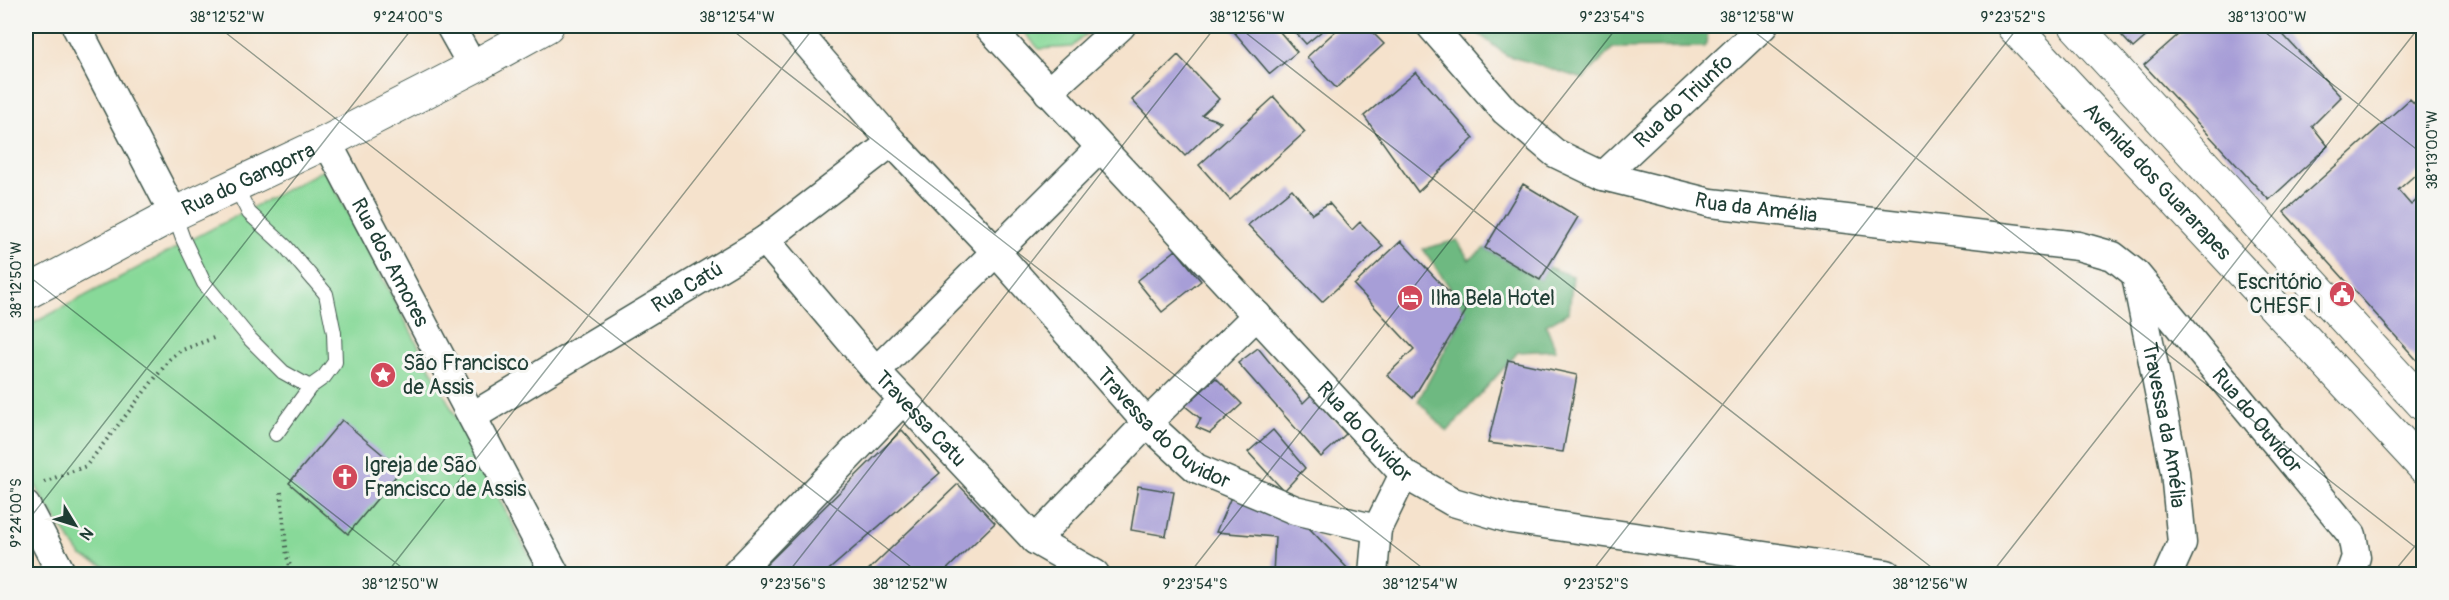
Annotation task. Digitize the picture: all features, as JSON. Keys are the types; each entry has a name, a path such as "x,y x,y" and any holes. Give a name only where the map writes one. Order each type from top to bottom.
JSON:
{"street":[{"path":"76,26 174,214"},
{"path":"450,26 473,67"},
{"name":"Rua do Gangorra","path":"26,293 174,214 327,142 547,26"},
{"name":"Travessa do Ouvidor","path":"792,26 892,142 996,253 1147,423 1196,468 1295,510 1377,529"},
{"name":"Rua do Ouvidor","path":"988,26 1404,474 1453,502 1509,519 1887,574"},
{"path":"1048,92 1121,26"},
{"name":"Rua da Amélia","path":"1431,26 1505,111 1555,153 1603,176 1711,203 2079,246 2113,256 2136,274"},
{"name":"Rua do Triunfo","path":"1603,176 1763,26"},
{"name":"Avenida dos Guararapes","path":"2013,26 2424,466"},
{"name":"Avenida dos Guararapes","path":"2076,26 2424,405"},
{"name":"Rua dos Amores","path":"327,142 555,574"},
{"name":"Rua Catú","path":"473,416 765,240 892,142"},
{"path":"876,371 1100,148"},
{"name":"Travessa Catu","path":"765,240 876,371 1035,540 1095,574"},
{"name":"Rua do Ouvidor","path":"2136,274 2352,535 2356,558 2350,574"},
{"name":"Travessa da Amélia","path":"2136,274 2175,472 2182,543 2168,574"},
{"path":"1035,540 1147,423 1257,315"},
{"path":"736,574 903,400"},
{"path":"1373,574 1377,529 1404,474"},
{"path":"31,496 62,574"}],"lane":[{"path":"235,185 249,213 286,247 326,294 334,333 335,362 324,377 310,387 276,434"},
{"path":"174,214 204,283 238,326 283,372 310,387"}],"path":[{"path":"31,496 86,466 170,359 180,351 238,326"},
{"path":"281,492 287,557 293,574"}],"green space":[{"path":"1019,26 1094,26 1072,47 1039,49"},
{"path":"1469,26 1710,26 1705,47 1613,48 1583,79 1506,55"},
{"path":"325,169 539,574 121,574 81,556 44,501 26,467 26,327"},
{"path":"1457,240 1469,260 1485,248 1540,280 1548,267 1573,276 1569,312 1546,325 1556,350 1518,352 1447,432 1418,401 1466,311 1423,249"}],"building":[{"path":"1229,26 1275,26 1297,52 1270,74"},
{"path":"1290,26 1328,26 1306,44"},
{"path":"1341,26 1366,26 1384,44 1336,88 1307,57"},
{"path":"2113,26 2158,26 2133,48"},
{"path":"2188,26 2275,26 2341,97 2312,126 2328,146 2269,200 2144,65"},
{"path":"1178,55 1219,99 1202,115 1221,122 1185,156 1132,100"},
{"path":"1416,72 1474,138 1418,192 1364,116"},
{"path":"1274,97 1305,132 1230,200 1199,165"},
{"path":"2410,99 2424,114 2424,167 2398,190 2411,205 2424,194 2424,368 2284,212"},
{"path":"1523,184 1578,217 1540,280 1485,248"},
{"path":"1292,189 1312,214 1329,203 1352,230 1360,222 1383,246 1322,302 1248,225"},
{"name":"Ilha Bela Hotel","path":"1401,241 1466,311 1413,398 1387,375 1414,349 1354,285"},
{"path":"1176,250 1201,281 1162,312 1137,281"},
{"path":"1258,348 1303,403 1311,395 1346,434 1321,457 1238,363"},
{"path":"1508,360 1577,375 1563,452 1488,443"},
{"path":"1216,378 1242,404 1210,433 1196,427 1201,419 1185,406"},
{"name":"Igreja de São Francisco de Assis","path":"342,420 401,470 348,534 289,483"},
{"path":"902,430 940,473 824,574 757,574"},
{"path":"1273,430 1305,468 1284,491 1248,452"},
{"path":"958,484 995,523 942,574 864,574"},
{"path":"1138,486 1174,492 1166,536 1131,530"},
{"path":"1231,497 1308,527 1350,571 1349,574 1273,574 1275,537 1216,532"}],"place":[{"name":"Escritório CHESF I","path":"2342,294"},
{"name":"Ilha Bela Hotel","path":"1410,298"},
{"name":"São Francisco de Assis","path":"383,375"},
{"name":"Igreja de São Francisco de Assis","path":"345,477"}]}
